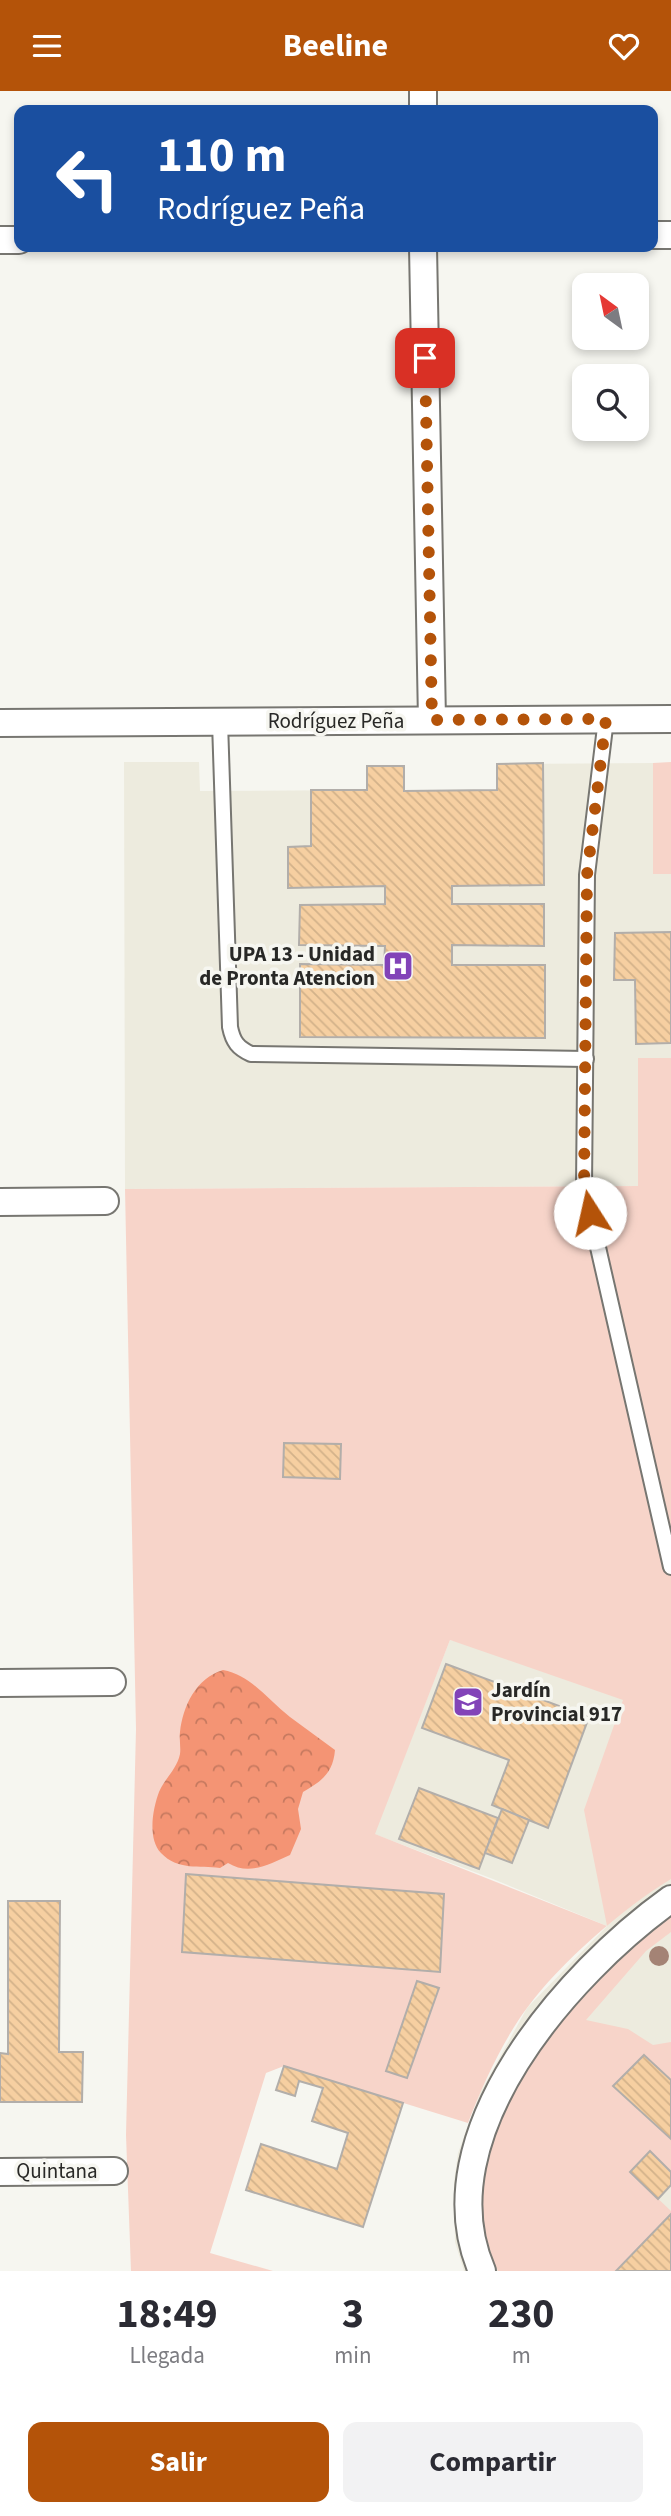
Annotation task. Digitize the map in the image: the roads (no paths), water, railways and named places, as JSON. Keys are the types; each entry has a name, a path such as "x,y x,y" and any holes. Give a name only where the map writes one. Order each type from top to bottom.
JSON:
{"street":[{"path":"423,252 432,720"},
{"name":"Rodríguez Peña","path":"0,723 671,719"},
{"path":"0,1202 105,1201"},
{"path":"0,1683 112,1682"},
{"path":"482,2271 471,2227 469,2206 473,2158 492,2106 533,2038 564,1998 634,1928 671,1899"},
{"name":"Quintana","path":"0,2172 114,2171"}],"lane":[{"path":"606,719 587,875 584,1186 671,1567"},
{"path":"220,722 230,1027 233,1040 242,1049 251,1054 586,1059"}],"place":[{"name":"UPA 13 - Unidad de Pronta Atencion","path":"398,966"},
{"name":"Jardín Provincial 917","path":"468,1702"}]}
